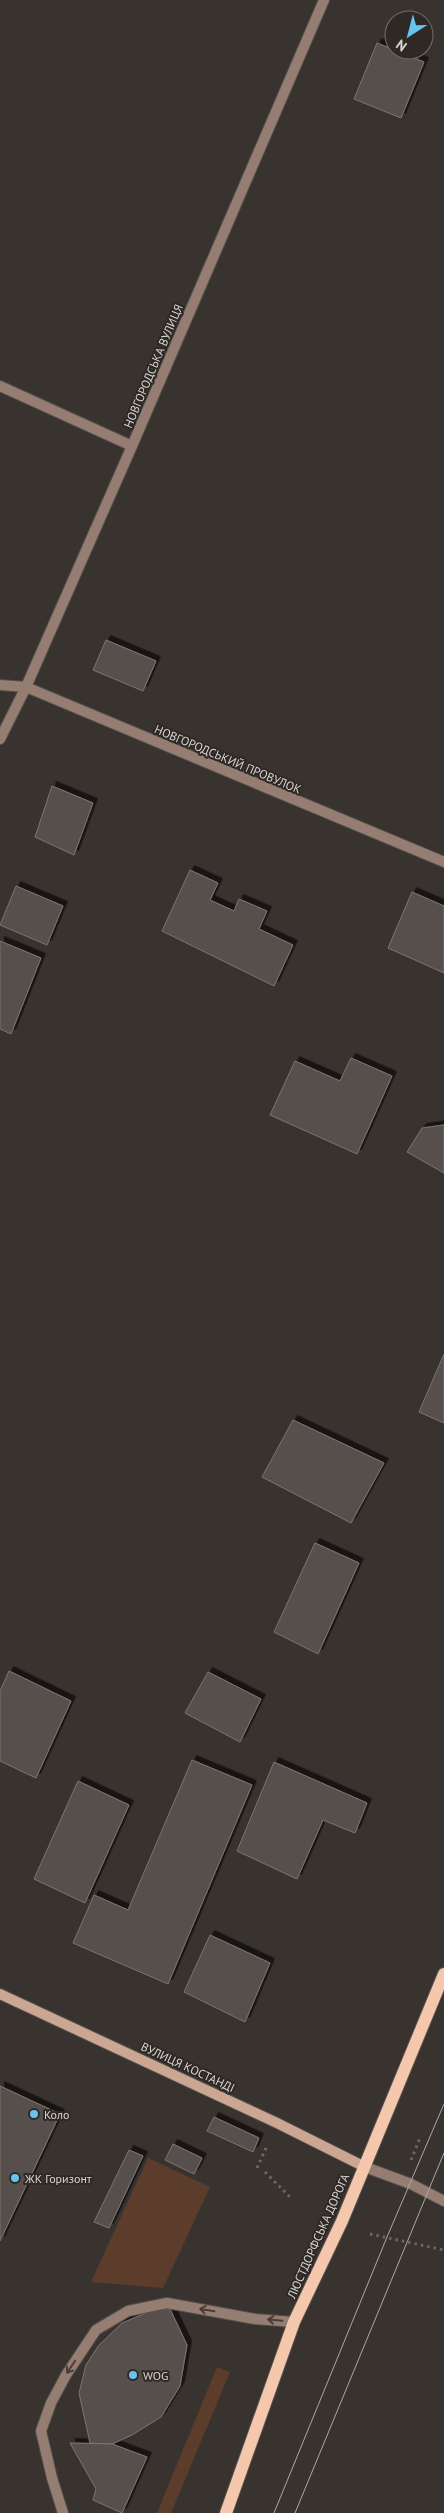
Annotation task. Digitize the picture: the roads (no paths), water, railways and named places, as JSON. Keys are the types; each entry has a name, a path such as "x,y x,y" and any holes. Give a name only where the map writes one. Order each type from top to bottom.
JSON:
{"main road":[{"name":"ЛЮСТДОРФСЬКА ДОРОГА","path":"226,2513 294,2322 342,2221 444,1974"}],"street":[{"name":"НОВГОРОДСЬКА ВУЛИЦЯ","path":"0,739 26,687 132,446 324,0"},
{"path":"0,386 132,446"},
{"name":"НОВГОРОДСЬКИЙ ПРОВУЛОК","path":"0,686 26,687 444,862"},
{"name":"ВУЛИЦЯ КОСТАНДІ","path":"0,1994 365,2166"},
{"path":"365,2166 410,2184 444,2201"},
{"path":"63,2513 52,2478 41,2431 51,2403 66,2375 96,2330 128,2311 167,2304 255,2319 294,2322"}],"tram line":[{"path":"274,2513 387,2237 444,2104"},
{"path":"295,2513 444,2153"}],"place":[{"name":"Коло","path":"34,2114"},
{"name":"ЖК Горизонт","path":"15,2178"},
{"name":"WOG","path":"133,2375"}]}
